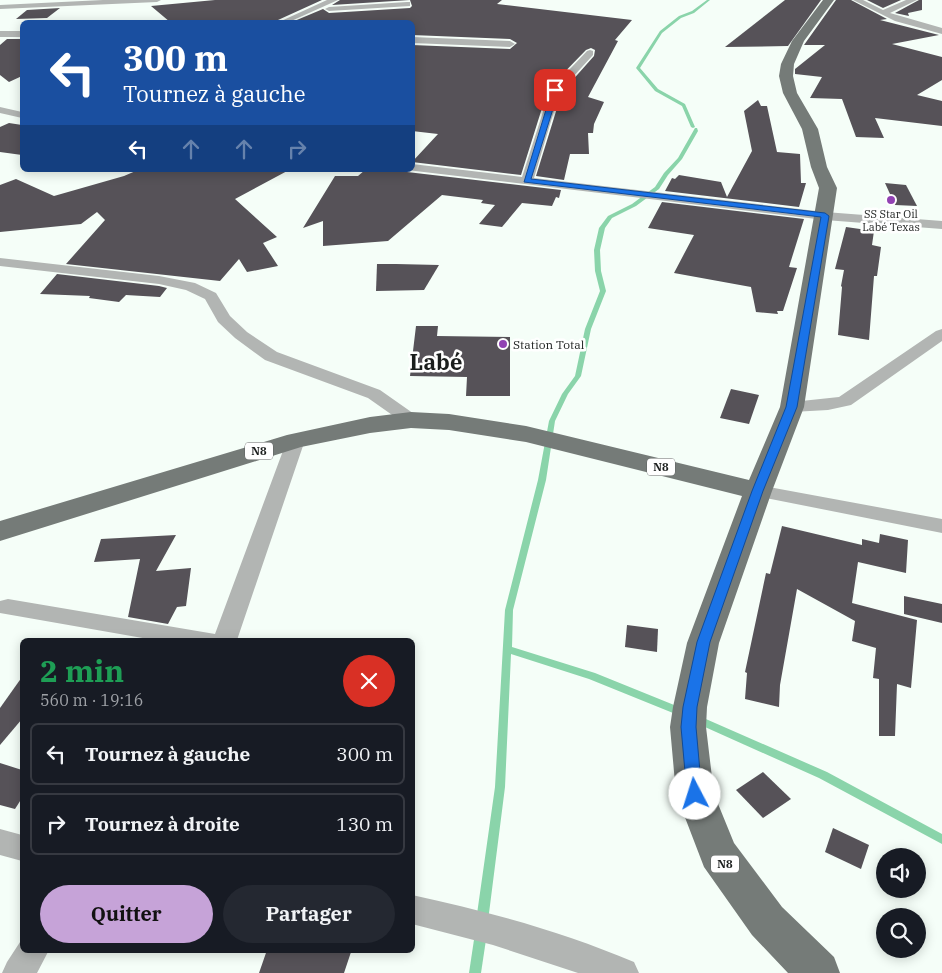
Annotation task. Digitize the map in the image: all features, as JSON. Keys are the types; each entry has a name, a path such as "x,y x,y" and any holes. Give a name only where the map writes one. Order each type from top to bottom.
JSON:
{"main road":[{"path":"758,491 792,407 825,216 828,188 819,168 814,140 804,115 788,88 787,70 792,53 809,25 829,0"},
{"name":"N8","path":"0,531 296,440 370,425 411,420 449,422 526,434 758,491 704,642 689,717 695,794 718,854 767,921 818,973"}],"street":[{"path":"0,6 157,0"},
{"path":"327,7 334,0"},
{"path":"857,0 883,13 942,31"},
{"path":"883,13 913,0"},
{"path":"289,20 327,7 407,4"},
{"path":"327,7 333,20"},
{"path":"0,34 20,34"},
{"path":"415,40 510,44"},
{"path":"527,181 555,90 590,53"},
{"path":"0,112 18,114"},
{"path":"415,168 825,216 942,226"},
{"path":"0,262 160,280 190,286 211,296 224,319 241,335 271,356 374,394 411,420"},
{"path":"792,407 828,405 845,401 942,334"},
{"path":"226,638 296,440"},
{"path":"758,491 942,526"},
{"path":"8,606 195,638"},
{"path":"0,842 20,847"},
{"path":"415,910 466,920 500,930 623,973"},
{"path":"18,973 31,953"}],"building":[{"path":"215,0 322,0 278,20 168,20 151,6"},
{"path":"340,0 410,0 332,5"},
{"path":"410,0 502,0 497,4 632,20 615,40 618,41 588,97 604,102 594,124 593,133 588,133 589,154 570,154 564,180 536,176 562,92 594,56 595,50 591,48 586,50 548,89 521,175 415,162 415,159 438,134 415,131 415,45 510,49 517,43 510,39 415,35 415,20 297,20 323,9 329,13 410,8 412,6"},
{"path":"785,0 821,0 788,46 725,47"},
{"path":"836,0 851,0 887,19 880,20 939,35 892,44 942,57 942,80 917,95 942,101 942,126 875,118 884,138 856,137 842,99 810,98 822,77 795,74 795,69 825,45 804,45"},
{"path":"867,0 901,0 883,8"},
{"path":"922,0 922,10 908,13 909,16 895,13"},
{"path":"60,8 47,18 16,19 27,10"},
{"path":"7,39 20,39 20,77 9,82 0,75 0,45"},
{"path":"758,100 761,106 767,106 777,152 800,154 801,183 806,183 799,207 665,191 672,178 675,179 679,175 721,182 727,197 752,151 744,111"},
{"path":"9,123 20,125 20,155 0,152 0,127"},
{"path":"133,172 285,172 235,199 277,237 263,243 278,266 247,272 239,259 220,281 66,264 105,220 97,212 81,224 0,232 0,185 16,179 54,196"},
{"path":"363,172 407,172 561,190 559,198 556,197 552,206 522,203 502,227 479,224 495,205 481,203 483,200 442,195 388,241 323,246 323,221 303,228 335,176 358,176"},
{"path":"885,183 906,185 917,206 895,205"},
{"path":"662,202 804,219 789,267 797,268 783,311 777,311 778,314 756,312 751,287 674,273 694,235 648,228"},
{"path":"846,227 874,231 872,245 881,247 877,276 874,276 869,340 838,335 841,286 844,270 835,269"},
{"path":"377,264 439,265 424,290 376,291"},
{"path":"57,274 167,288 160,297 126,295 119,302 89,298 90,296 40,294"},
{"path":"416,326 438,326 437,336 510,337 510,396 466,396 467,377 410,376"},
{"path":"731,389 759,395 749,424 720,418"},
{"path":"782,526 862,545 862,539 879,543 880,534 908,540 906,573 858,562 852,603 917,620 911,688 897,684 895,736 879,736 879,679 873,678 876,648 852,641 855,621 797,589 780,685 779,707 745,699 747,673 745,672 766,573 770,574"},
{"path":"176,535 156,571 191,568 186,606 177,607 168,624 128,617 140,559 94,562 101,539"},
{"path":"904,596 942,604 942,623 904,614"},
{"path":"627,625 658,629 657,652 625,647"},
{"path":"20,680 20,721 0,745 0,708"},
{"path":"0,763 20,769 20,801 15,809 0,805"},
{"path":"763,772 791,799 763,818 736,790"},
{"path":"833,828 869,845 861,869 825,852"},
{"path":"266,953 351,953 344,973 259,973"}],"waterway":[{"path":"693,127 684,105 656,90 638,68 661,32 680,17 693,12 709,0"},
{"path":"507,649 509,610 542,480 552,421 565,394 578,376 588,329 603,291 598,271 597,250 602,228 610,217 634,205 657,188 666,174 680,159 696,129"},
{"path":"482,921 500,787 507,649"},
{"path":"507,649 592,676 681,712"},
{"path":"699,720 823,775 942,839"},
{"path":"475,973 481,933"}],"place":[{"name":"SS Star Oil Labé Texas","path":"891,200"},
{"name":"Station Total","path":"503,344"}],"district":[{"name":"Labé","path":"436,361"}],"route":[{"path":"555,90 527,181 825,216 792,407 758,491 704,642 690,707 688,727 695,794"}]}
